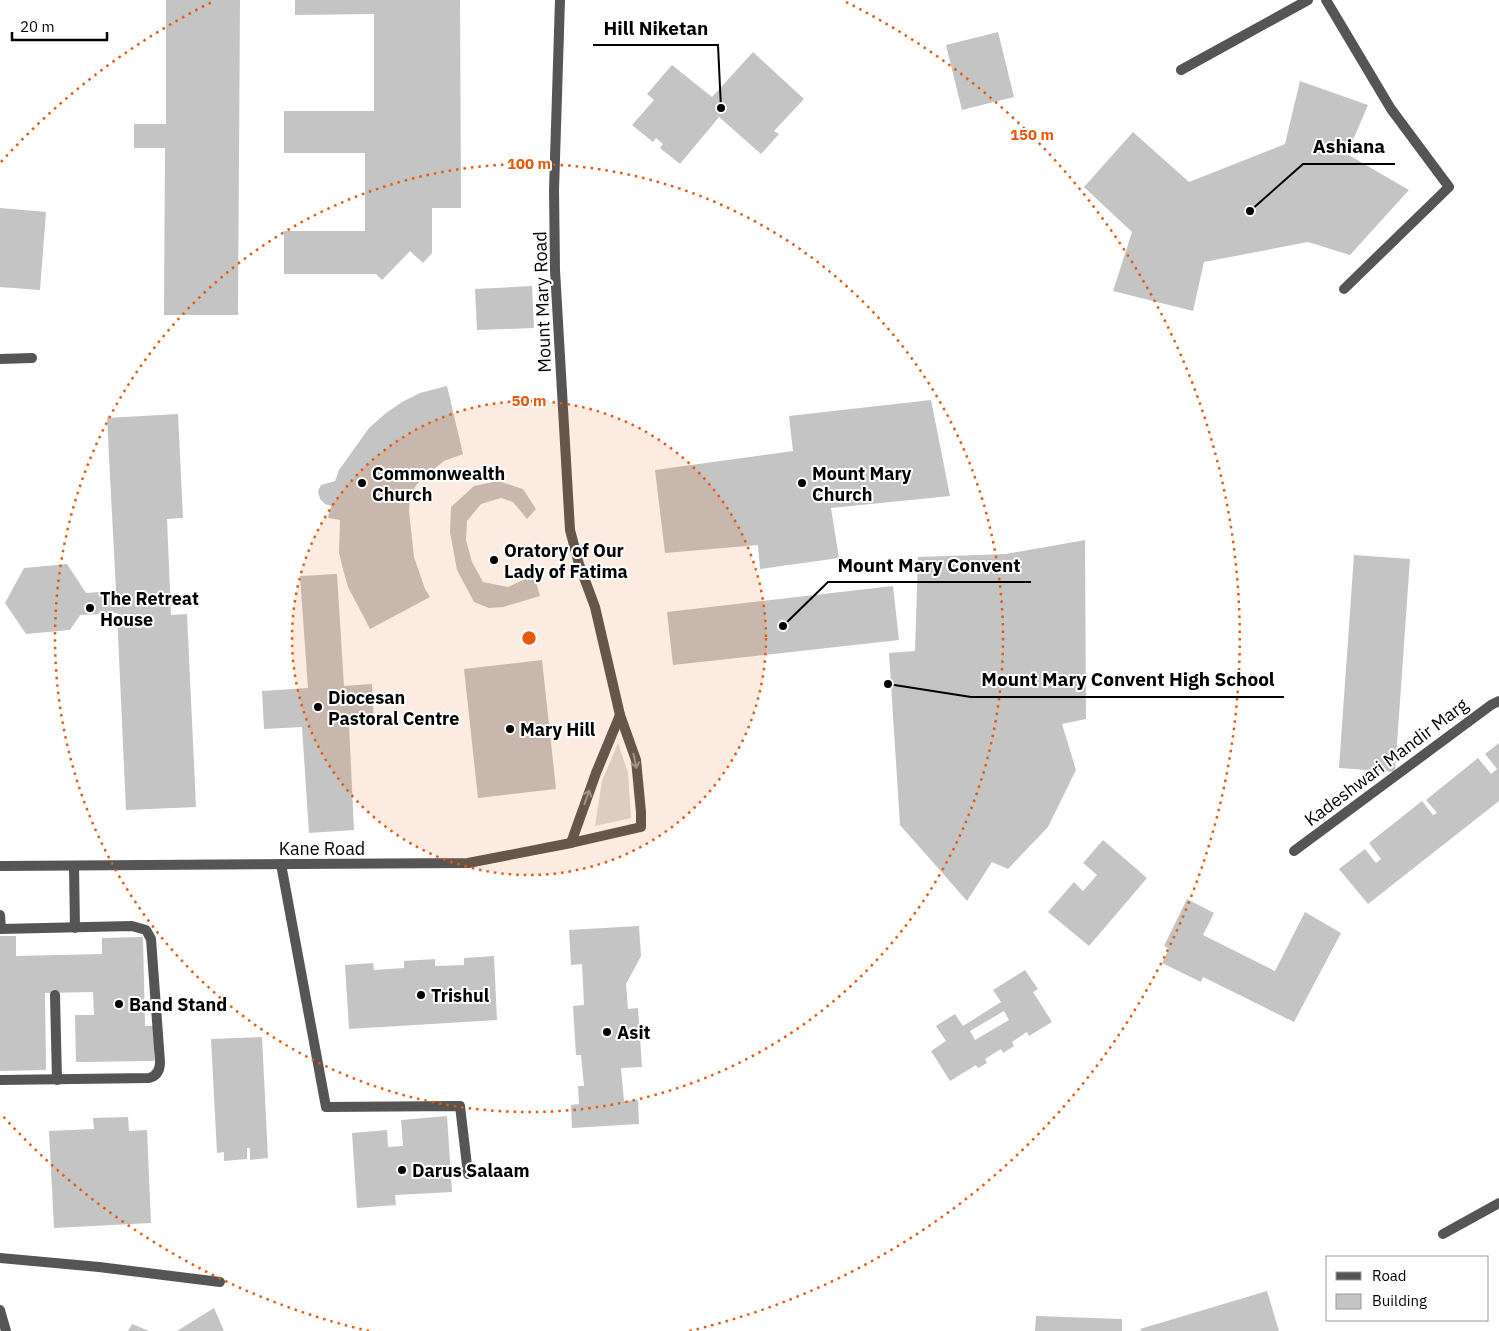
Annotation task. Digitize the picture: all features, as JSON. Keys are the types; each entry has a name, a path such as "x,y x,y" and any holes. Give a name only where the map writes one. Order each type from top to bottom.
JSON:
{"street":[{"name":"Mount Mary Road","path":"560,0 554,190 556,270 570,530 578,564 595,607 620,715 636,760 642,812 640,827"},
{"path":"1180,70 1308,0"},
{"path":"1326,0 1391,109 1449,187 1344,289"},
{"path":"0,359 32,358"},
{"name":"Kadeshwari Mandir Marg","path":"1294,852 1491,705 1499,701"},
{"path":"571,843 620,715"},
{"name":"Kane Road","path":"0,866 468,863 571,843 640,827"},
{"path":"281,864 326,1107 460,1106 468,1174"},
{"path":"74,866 75,928"},
{"path":"0,915 0,929 132,926 146,930 150,936 160,1068 154,1077 149,1078 0,1080"},
{"path":"55,996 57,1080"},
{"path":"1443,1234 1499,1203"},
{"path":"0,1258 99,1266 220,1282"},
{"path":"0,1310 6,1331"}],"shaded area":[{"path":"618,743 628,773 631,818 595,826 602,781"}],"building":[{"path":"166,0 240,0 238,315 164,315 165,148 134,148 134,124 166,124"},
{"path":"295,0 460,0 461,208 432,208 432,253 423,263 410,251 382,280 376,274 284,274 284,231 365,231 365,153 284,153 284,111 374,111 374,14 295,15"},
{"path":"998,32 1014,97 962,110 946,45"},
{"path":"753,52 804,99 774,131 779,134 761,154 719,117 680,164 660,148 663,144 656,138 653,142 632,125 654,100 647,94 672,65 712,97"},
{"path":"1300,81 1368,105 1347,154 1409,190 1350,255 1308,242 1204,262 1193,311 1113,291 1132,232 1084,187 1133,132 1189,182 1285,144"},
{"path":"0,208 46,212 40,290 0,287"},
{"path":"532,286 534,328 477,330 475,289"},
{"path":"447,386 463,454 444,461 425,476 416,485 410,498 409,511 414,557 425,589 430,597 370,629 348,587 343,569 339,553 340,520 328,518 331,506 325,504 320,499 318,491 321,485 335,481 339,470 369,428 386,413 420,393"},
{"name":"Mount Mary Church","path":"931,400 950,496 831,508 839,558 760,569 758,545 665,553 655,470 793,451 789,416"},
{"name":"The Retreat House","path":"178,414 183,518 167,519 171,615 187,614 196,807 126,810 117,613 80,615 70,630 26,634 5,603 24,568 67,564 86,593 116,591 107,418"},
{"path":"498,481 523,489 536,509 527,519 513,502 501,498 481,504 467,521 466,540 472,562 483,582 508,587 534,575 540,596 503,607 489,608 474,602 457,570 450,532 451,507 474,486"},
{"path":"1085,540 1086,719 1062,724 1076,770 1048,827 1008,869 992,862 967,901 900,825 889,653 915,651 918,557 1006,554"},
{"path":"1354,555 1410,559 1395,772 1339,768"},
{"name":"Diocesan Pastoral Centre","path":"337,574 344,686 372,684 374,722 349,724 354,830 309,833 302,727 264,729 262,691 308,688 300,576"},
{"path":"893,586 899,640 673,665 667,612"},
{"name":"Mary Hill","path":"542,660 556,789 478,798 464,669"},
{"path":"1499,743 1499,801 1368,904 1339,869 1365,849 1376,863 1381,859 1369,843 1422,801 1433,815 1437,813 1426,800 1478,758 1491,774 1497,769 1485,754"},
{"path":"1103,840 1147,878 1089,946 1048,912 1074,882 1083,891 1097,875 1083,863"},
{"path":"1187,899 1214,913 1203,935 1275,971 1305,912 1341,933 1294,1022 1203,977 1201,982 1162,963 1169,949 1164,946"},
{"name":"Asit","path":"639,926 641,956 626,984 628,1009 638,1008 642,1067 621,1068 624,1101 638,1100 639,1124 572,1128 571,1105 579,1104 578,1086 584,1086 581,1055 576,1055 573,1006 584,1005 582,964 571,965 569,930"},
{"name":"Band Stand","path":"0,936 16,936 16,956 102,954 102,938 143,937 145,1026 154,1026 154,1061 76,1062 75,1015 94,1015 93,992 45,993 46,1070 0,1071"},
{"name":"Trishul","path":"494,956 497,1020 349,1029 345,965 373,963 374,970 404,968 404,961 435,959 435,966 464,965 464,958"},
{"path":"1025,970 1038,989 1033,992 1052,1022 1029,1036 1027,1032 1012,1042 1014,1046 1003,1053 1001,1049 985,1059 987,1063 978,1068 976,1065 950,1081 931,1051 946,1041 936,1026 955,1014 963,1026 1001,1002 993,990","holes":["1004,1011 1009,1020 975,1040 970,1031"]},
{"path":"262,1037 268,1158 250,1160 250,1148 247,1148 247,1159 224,1161 224,1152 217,1153 211,1039"},
{"name":"Darus Salaam","path":"447,1116 452,1192 395,1195 396,1205 357,1208 352,1133 387,1130 388,1147 403,1146 401,1120"},
{"path":"128,1117 129,1131 147,1130 151,1223 54,1228 49,1131 94,1129 93,1118"},
{"path":"1267,1291 1279,1331 1141,1331 1140,1329"},
{"path":"214,1308 224,1331 177,1331"},
{"path":"1036,1316 1122,1319 1122,1331 1035,1331"},
{"path":"132,1324 149,1331 128,1331"}],"place":[{"name":"Hill Niketan","path":"721,108"},
{"name":"Ashiana","path":"1250,211"},
{"name":"Commonwealth Church","path":"362,483"},
{"name":"Mount Mary Church","path":"802,483"},
{"name":"Oratory of Our Lady of Fatima","path":"494,560"},
{"name":"The Retreat House","path":"90,608"},
{"name":"Mount Mary Convent","path":"783,626"},
{"name":"Mount Mary Convent High School","path":"888,684"},
{"name":"Diocesan Pastoral Centre","path":"318,707"},
{"name":"Mary Hill","path":"510,729"},
{"name":"Trishul","path":"421,995"},
{"name":"Band Stand","path":"119,1004"},
{"name":"Asit","path":"607,1032"},
{"name":"Darus Salaam","path":"402,1170"}]}
